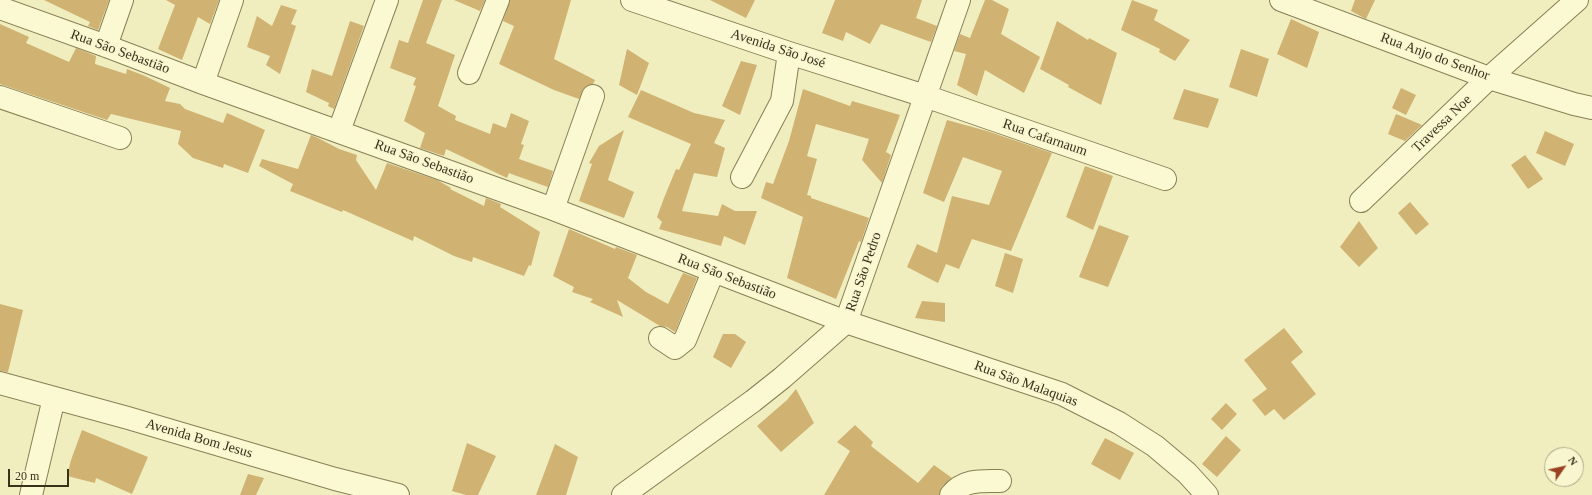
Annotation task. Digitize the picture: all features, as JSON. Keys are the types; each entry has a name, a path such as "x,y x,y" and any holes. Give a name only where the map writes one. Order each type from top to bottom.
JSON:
{"street":[{"path":"106,46 122,0"},
{"path":"203,83 232,0"},
{"path":"340,131 387,0"},
{"path":"469,73 498,0"},
{"name":"Rua São Pedro","path":"623,495 753,401 782,378 846,322 959,0"},
{"name":"Rua Anjo do Senhor","path":"1281,0 1489,78 1592,108"},
{"name":"Travessa Noe","path":"1361,201 1489,78 1577,0"},
{"name":"Avenida São José","path":"639,1 790,53 925,96"},
{"name":"Rua São Sebastião","path":"0,8 553,209 713,272 846,322"},
{"path":"742,177 782,101 790,53"},
{"path":"553,209 593,96"},
{"name":"Rua Cafarnaum","path":"925,96 1165,179"},
{"path":"0,97 120,138"},
{"path":"660,338 675,348 685,340 713,272"},
{"name":"Rua São Malaquias","path":"846,322 1062,394 1119,423 1155,446 1187,473 1207,495"},
{"name":"Avenida Bom Jesus","path":"0,383 135,420 333,487 398,495"},
{"path":"31,495 54,398"},
{"path":"951,495 964,485 975,481 1000,481"}],"building":[{"path":"44,0 109,0 98,30 88,26 90,22"},
{"path":"166,0 219,0 210,24 198,17 182,60 158,49 175,5"},
{"path":"423,0 442,0 426,43 455,55 438,106 456,116 455,120 490,134 493,123 506,128 511,113 529,121 521,144 524,145 519,159 553,171 548,187 509,173 507,178 446,149 444,156 420,148 425,133 404,121 416,86 413,85 416,78 390,68 399,40 408,43"},
{"path":"454,0 485,0 480,11"},
{"path":"510,0 571,0 554,59 595,80 593,84 585,87 579,99 554,90 499,64 514,26 503,21"},
{"path":"710,0 755,0 746,18"},
{"path":"835,0 922,0 916,18 937,26 931,42 881,24 870,44 846,32 843,41 822,33"},
{"path":"985,0 992,0 1009,9 1001,34 1040,57 1024,93 985,70 977,96 957,85 966,54 954,51 960,34 970,38"},
{"path":"1132,0 1158,10 1154,20 1190,40 1175,61 1159,52 1160,49 1121,30"},
{"path":"1355,0 1375,0 1366,19 1351,11"},
{"path":"281,5 297,10 291,24 296,26 280,74 266,65 270,56 247,47 257,16 272,26"},
{"path":"1291,19 1319,32 1307,68 1277,54"},
{"path":"350,21 364,26 334,109 328,106 329,103 306,92 312,69 332,76"},
{"path":"1057,21 1088,40 1089,38 1117,53 1101,105 1068,87 1069,85 1040,69"},
{"path":"0,24 29,37 26,43 69,62 76,48 96,56 95,64 126,74 127,69 145,76 170,88 165,101 180,104 185,109 223,123 227,113 265,130 248,173 224,164 223,168 193,158 178,144 181,131 111,114 107,120 0,84"},
{"path":"627,49 649,63 637,95 619,85"},
{"path":"1241,49 1269,59 1257,97 1229,87"},
{"path":"741,61 757,65 740,115 722,106"},
{"path":"1401,88 1416,95 1406,115 1392,108"},
{"path":"803,89 850,106 852,101 900,115 886,152 891,155 882,183 862,160 869,139 816,124 807,156 817,159 807,195 811,196 811,198 869,218 861,242 859,241 836,299 787,278 803,217 761,198 766,182 773,184 789,141"},
{"path":"1184,89 1219,99 1208,128 1173,119"},
{"path":"641,90 694,113 725,120 714,143 725,148 717,177 694,173 682,211 718,216 722,204 735,211 757,211 745,245 724,236 721,246 659,229 662,222 657,217 664,198 676,169 679,170 691,144 628,117"},
{"path":"1396,114 1422,125 1405,141 1388,134"},
{"path":"947,120 987,131 1052,153 1011,251 972,239 959,269 946,264 938,283 907,267 917,244 937,253 952,196 989,205 1002,171 963,157 944,202 923,193"},
{"path":"624,130 608,180 634,192 624,218 579,201 592,164 589,163 599,146"},
{"path":"1545,131 1574,144 1565,166 1536,153"},
{"path":"311,135 339,149 357,155 356,160 376,190 387,163 437,180 451,188 450,189 484,206 486,198 501,204 500,207 540,232 531,266 529,265 524,276 473,257 472,262 454,256 414,236 413,241 343,210 342,212 290,191 293,184 259,166 262,159 298,169"},
{"path":"1525,155 1543,179 1528,189 1511,165"},
{"path":"1085,166 1113,176 1093,230 1066,217"},
{"path":"1410,202 1429,224 1416,235 1398,213"},
{"path":"1359,221 1378,248 1359,267 1340,247"},
{"path":"1099,225 1129,236 1108,287 1079,277"},
{"path":"569,229 615,249 616,247 637,255 628,278 646,292 668,304 683,273 697,278 675,332 667,327 660,326 617,300 623,317 590,302 593,299 572,292 574,287 553,276"},
{"path":"1005,253 1023,259 1013,293 995,286"},
{"path":"922,301 945,303 945,322 915,318"},
{"path":"0,304 23,310 8,372 0,371"},
{"path":"1284,328 1303,352 1291,362 1316,394 1284,420 1274,409 1265,416 1252,400 1267,389 1244,360"},
{"path":"723,334 735,334 746,342 731,368 713,357"},
{"path":"796,389 814,423 781,452 757,426 787,400"},
{"path":"1226,403 1237,414 1222,430 1211,419"},
{"path":"855,425 873,442 871,446 918,483 934,465 952,478 942,487 939,495 824,495 850,451 837,442"},
{"path":"82,430 148,457 132,494 96,478 95,483 67,476"},
{"path":"1226,436 1241,450 1217,477 1202,464"},
{"path":"1105,438 1134,453 1120,480 1091,464"},
{"path":"467,443 496,456 478,495 466,495 452,491"},
{"path":"555,444 578,457 566,495 536,495"},
{"path":"248,474 264,478 256,495 240,495"}]}
